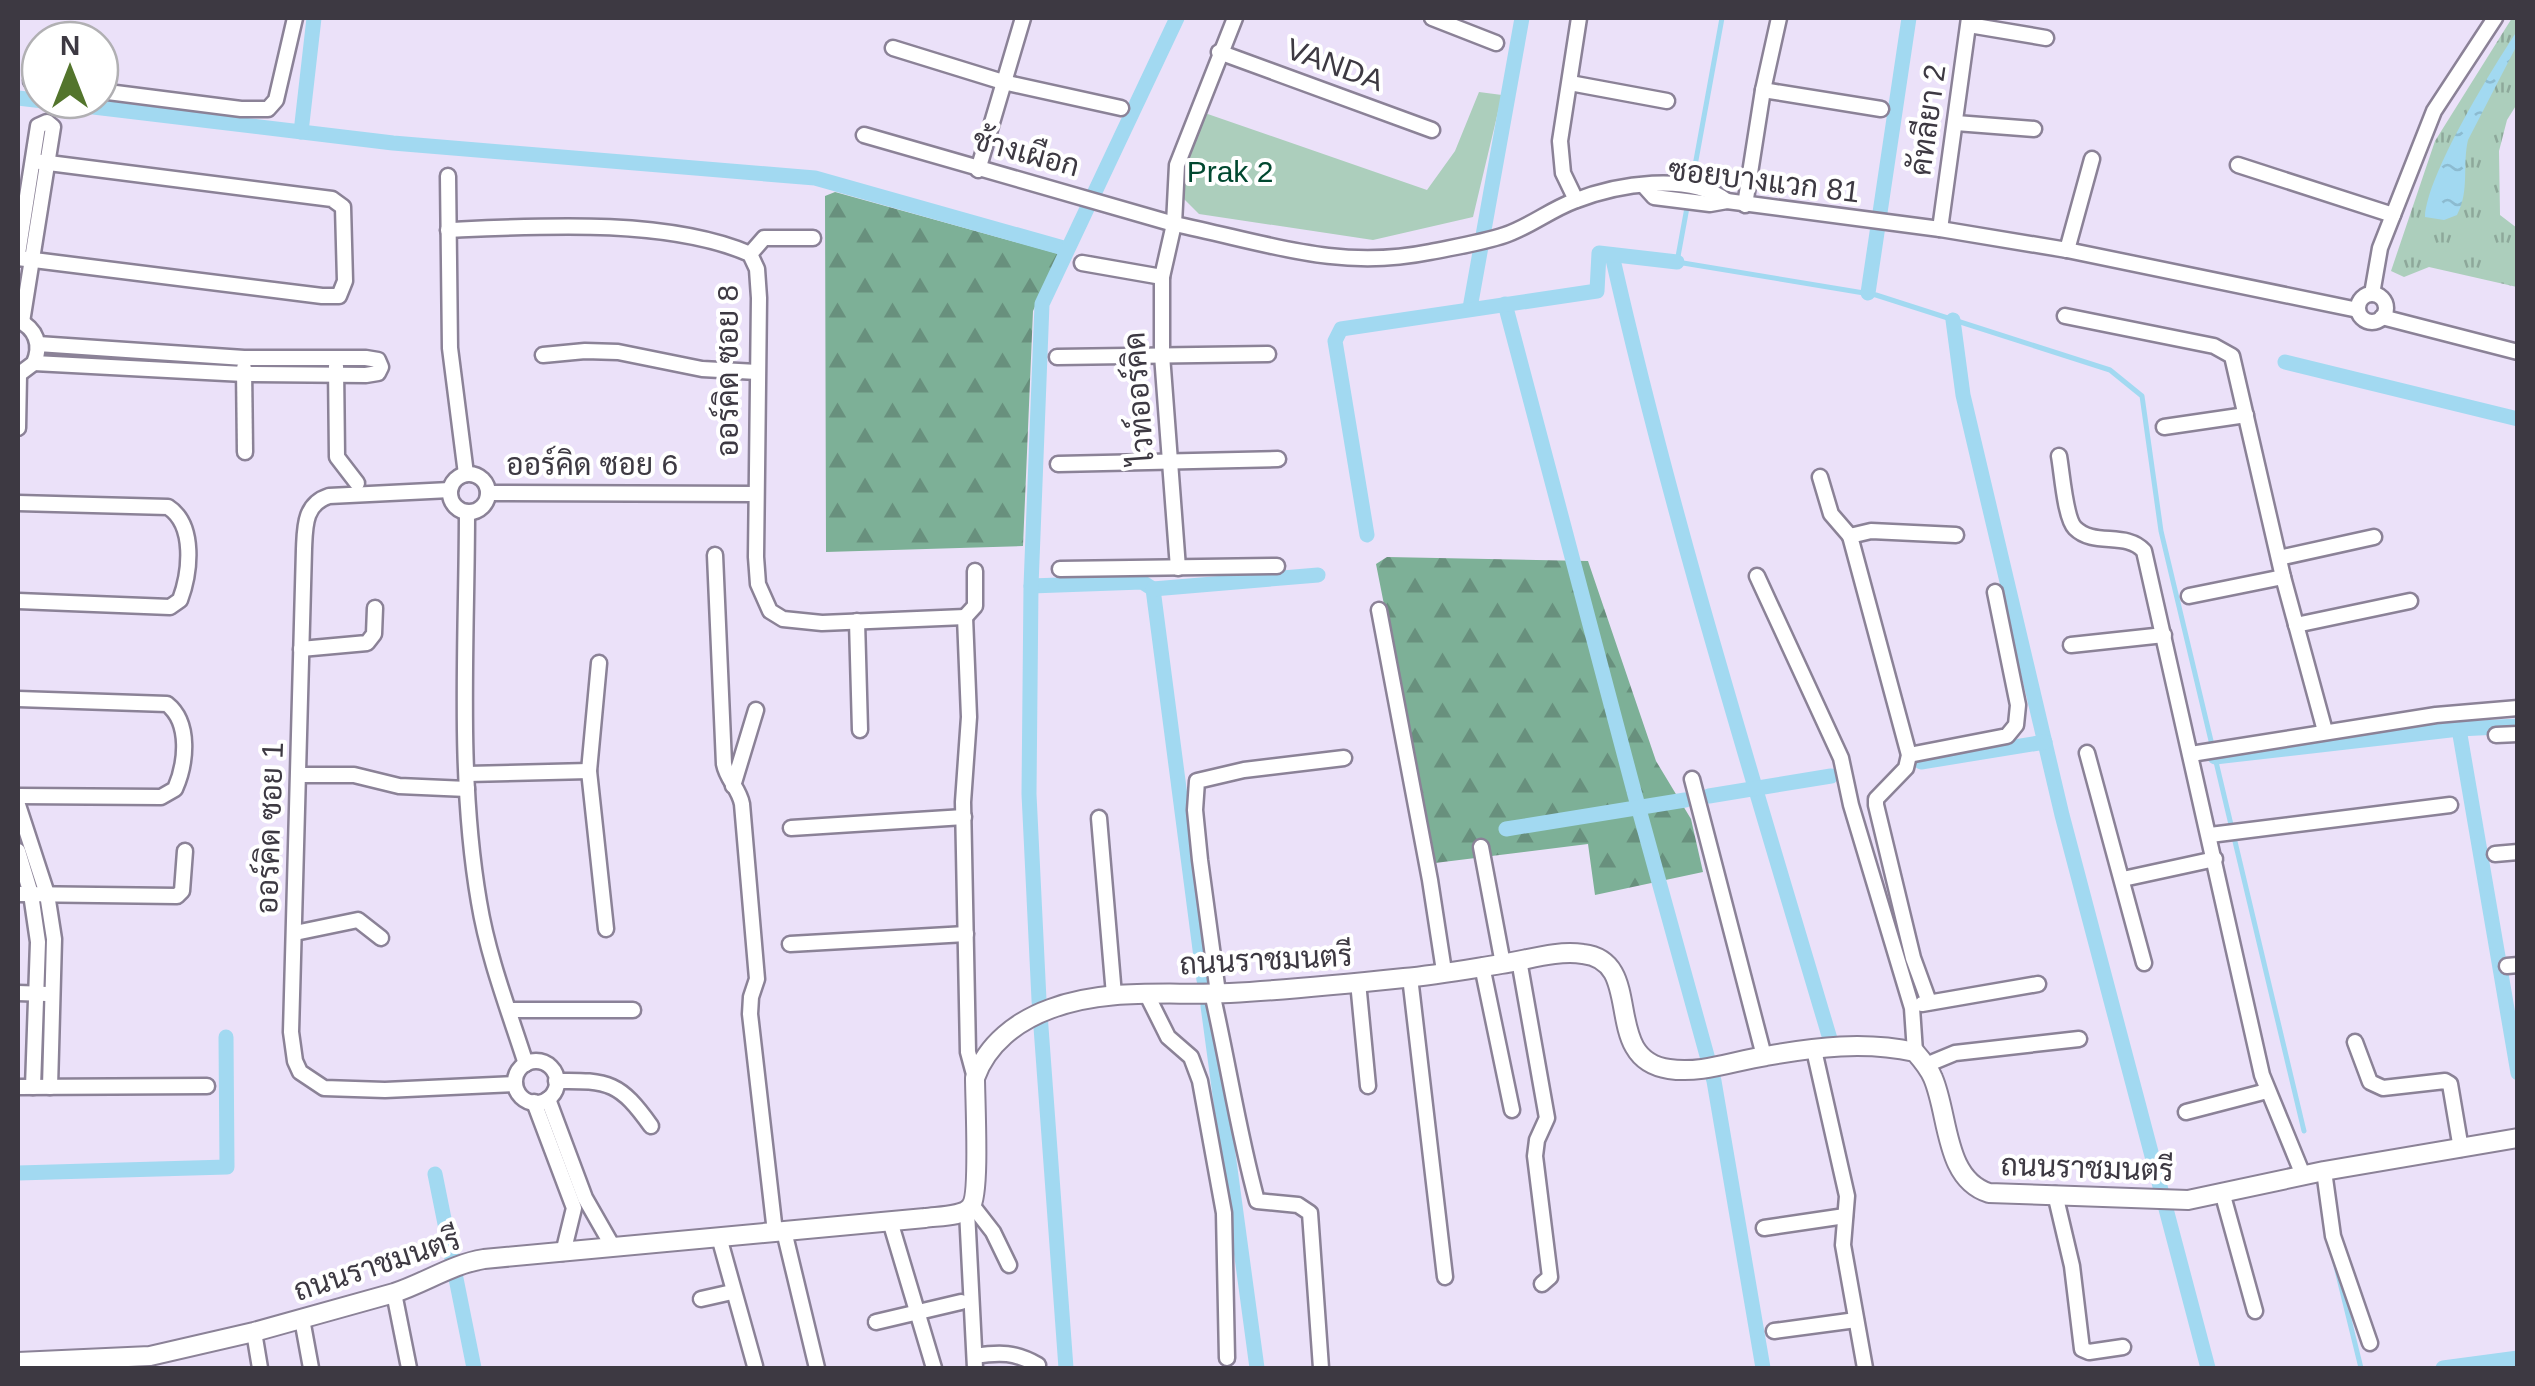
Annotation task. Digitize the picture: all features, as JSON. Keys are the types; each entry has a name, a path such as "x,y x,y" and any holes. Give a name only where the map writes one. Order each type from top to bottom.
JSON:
{"street":[{"path":"120,94 268,109 276,100 295,18"},
{"path":"978,170 1023,18"},
{"path":"1174,224 1177,165 1235,18"},
{"path":"1432,18 1496,43"},
{"path":"1576,200 1562,174 1560,141 1580,18"},
{"path":"1745,205 1780,18"},
{"path":"2372,294 2380,248 2434,111 2495,18"},
{"path":"1969,21 2046,38"},
{"name":"คัทลียา 2","path":"1940,229 1969,21"},
{"path":"893,48 1003,82 1121,108"},
{"name":"VANDA","path":"1219,52 1432,130"},
{"path":"1570,84 1667,101"},
{"path":"1764,90 1881,109"},
{"path":"1956,124 2034,128"},
{"name":"ช้างเผือก","path":"864,135 1174,224"},
{"path":"2067,250 2092,159"},
{"path":"41,162 332,199 343,207 344,282 338,296 322,296 18,256 31,179 41,162"},
{"path":"2238,165 2393,215"},
{"path":"448,176 450,348 466,474"},
{"path":"31,179 34,260 20,321 36,335 34,363"},
{"name":"ซอยบางแวก 81","path":"1174,224 1275,250 1360,258 1428,252 1506,234 1576,200 1652,188 1745,205 1940,229 2067,250 2358,310"},
{"name":"ไวท์ออร์คิด","path":"1174,224 1162,277 1162,354 1178,568"},
{"name":"ออร์คิด ซอย 8","path":"448,230 639,229 750,254 757,269 759,298 755,494 758,584 770,611 783,619 857,621"},
{"path":"750,254 764,238 813,238"},
{"path":"1082,263 1162,277"},
{"path":"2372,294 2362,298 2358,310 2370,322 2382,317 2518,352"},
{"path":"2372,294 2385,304 2382,317"},
{"path":"2065,316 2225,350 2235,363 2279,558 2325,730"},
{"path":"38,344 244,366"},
{"path":"543,355 618,352 702,369 757,372"},
{"path":"1057,357 1268,354"},
{"path":"18,428 18,375 34,363 336,366 337,457 357,483"},
{"path":"244,366 245,452"},
{"path":"2164,427 2246,415"},
{"path":"2059,456 2075,528 2089,535 2137,543 2144,552 2214,835 2215,859 2266,1091 2304,1176"},
{"path":"1058,464 1278,459"},
{"path":"466,474 479,476 488,493 480,509 467,512 456,507 450,490 466,474"},
{"path":"1820,477 1831,514 1850,536 1909,755 1906,768 1876,799 1878,824 1913,958 1929,1002"},
{"name":"ออร์คิด ซอย 1","path":"450,490 329,496 316,502 305,525 291,1032 300,1072 312,1082 342,1091 515,1084"},
{"name":"ออร์คิด ซอย 6","path":"488,493 755,494"},
{"path":"18,503 168,507 180,517 184,527 188,566 180,600 170,607 18,601"},
{"path":"467,512 467,782 480,906 526,1064"},
{"path":"1850,536 1871,531 1956,534"},
{"path":"2279,558 2374,537"},
{"path":"715,554 724,764 742,804 758,979 750,1014 779,1231 817,1368"},
{"path":"1060,569 1277,566"},
{"path":"975,571 974,606 965,618 968,728 964,817 968,1052 975,1078 976,1186 970,1208 975,1362 1006,1352 1019,1354 1038,1365"},
{"path":"1756,576 1841,758 1912,1008 1921,1058 2080,1039"},
{"path":"2188,596 2284,577"},
{"path":"1909,755 2007,736 2016,724 2018,705 1994,592"},
{"path":"2296,625 2410,601"},
{"path":"301,650 368,643 374,634 375,608"},
{"path":"1380,610 1444,971"},
{"path":"860,730 857,621 965,618"},
{"path":"2070,645 2164,635"},
{"path":"599,663 589,771 606,929"},
{"path":"18,699 167,704 180,723 184,759 175,789 161,797 18,796"},
{"path":"2195,754 2325,730 2518,708"},
{"path":"733,786 756,710"},
{"path":"2496,735 2518,734"},
{"path":"2087,752 2144,963"},
{"path":"1321,1368 1310,1212 1298,1205 1257,1200 1243,1150 1215,993 1200,860 1197,781 1244,770 1344,758"},
{"path":"300,774 354,775 399,786 589,771"},
{"path":"1692,779 1764,1056"},
{"path":"18,805 32,894"},
{"path":"2214,835 2450,805"},
{"path":"791,828 964,817"},
{"path":"1099,818 1114,995"},
{"path":"1858,828 1878,824"},
{"path":"1481,847 1546,1118 1535,1156 1550,1277 1542,1284"},
{"path":"32,894 177,896 182,891 184,851"},
{"path":"18,852 32,894 54,939 25,1087 207,1086"},
{"path":"2495,854 2518,852"},
{"path":"2123,879 2215,859"},
{"path":"295,933 358,920 381,938"},
{"path":"790,944 966,934"},
{"name":"ถนนราชมนตรี","path":"975,1078 987,1052 1027,1020 1050,1009 1114,995 1215,993 1410,978 1586,954 1613,970 1626,1030 1635,1052 1652,1067 1684,1071 1854,1044 1884,1045 1921,1058 1934,1079 1964,1178 1989,1194 2172,1200 2512,1139"},
{"path":"1482,966 1512,1110"},
{"path":"1410,978 1446,1277"},
{"path":"1358,982 1368,1086"},
{"path":"1912,1008 2038,984"},
{"path":"18,992 46,994"},
{"path":"1146,993 1168,1037 1191,1057 1200,1081 1224,1213 1227,1358"},
{"path":"46,994 50,1087"},
{"path":"509,1010 633,1010"},
{"path":"2355,1042 2374,1086 2444,1081 2450,1084 2461,1149"},
{"path":"1814,1050 1847,1196 1843,1245 1864,1368"},
{"path":"542,1062 556,1080 556,1088 541,1101 522,1098 515,1084 520,1068 542,1062"},
{"path":"556,1080 585,1080 619,1089 651,1126"},
{"path":"2186,1112 2266,1091"},
{"path":"541,1101 593,1216 613,1247"},
{"path":"541,1101 574,1216 564,1253"},
{"path":"2324,1171 2333,1236 2370,1343"},
{"path":"2222,1192 2255,1310"},
{"path":"2054,1194 2072,1266 2082,1349 2090,1352 2123,1347"},
{"path":"970,1208 994,1232 1010,1265"},
{"name":"ถนนราชมนตรี","path":"18,1362 140,1363 394,1293 484,1259 890,1221 970,1208"},
{"path":"574,1216 593,1216"},
{"path":"1764,1228 1845,1216"},
{"path":"890,1221 934,1368"},
{"path":"719,1237 754,1366"},
{"path":"701,1299 732,1292"},
{"path":"394,1293 409,1368"},
{"path":"876,1322 961,1302"},
{"path":"302,1319 310,1368"},
{"path":"1774,1331 1856,1320"},
{"path":"254,1332 260,1368"}],"green space":[{"path":"2512,18 2517,18 2517,104 2507,120 2499,151 2500,215 2517,228 2517,287 2429,267 2404,277 2391,271 2435,141"},
{"name":"Prak 2","path":"1479,92 1502,95 1473,217 1373,240 1199,214 1179,194 1178,156 1199,111 1427,190 1455,151"},
{"path":"835,192 1059,254 1033,311 1023,546 826,552 825,196"},
{"path":"1387,557 1588,561 1656,761 1691,819 1703,872 1595,895 1588,844 1435,863 1376,564"}],"water":[{"path":"2517,31 2517,45 2468,140 2463,196 2457,215 2444,220 2425,217 2448,149"}],"waterway":[{"path":"301,132 314,18"},
{"path":"1066,1368 1039,1000 1029,794 1031,586 1042,304 1177,18"},
{"path":"1470,308 1522,18"},
{"path":"1692,182 1722,18"},
{"path":"1868,293 1909,18"},
{"path":"18,98 393,143 815,178 1067,249"},
{"path":"1688,202 1677,262 1876,295 2110,370 2142,396 2161,531 2304,1131"},
{"path":"1367,535 1335,341 1341,329 1597,291 1599,253 1677,262"},
{"path":"1612,255 1687,551 1830,1039"},
{"path":"1505,304 1714,1081 1763,1368"},
{"path":"1953,320 1963,395 2062,815 2208,1368"},
{"path":"2285,362 2518,419"},
{"path":"1153,589 1318,575"},
{"path":"1031,586 1142,582 1153,589 1204,980"},
{"path":"2215,757 2459,729 2518,726"},
{"path":"2459,729 2518,1073"},
{"path":"1921,762 2045,742"},
{"path":"1709,796 1831,776"},
{"path":"1506,829 1685,800"},
{"path":"1208,1006 1257,1368"},
{"path":"18,1173 227,1167 226,1037"},
{"path":"435,1174 474,1368"},
{"path":"2335,1262 2361,1368"},
{"path":"2443,1368 2518,1358"}]}
